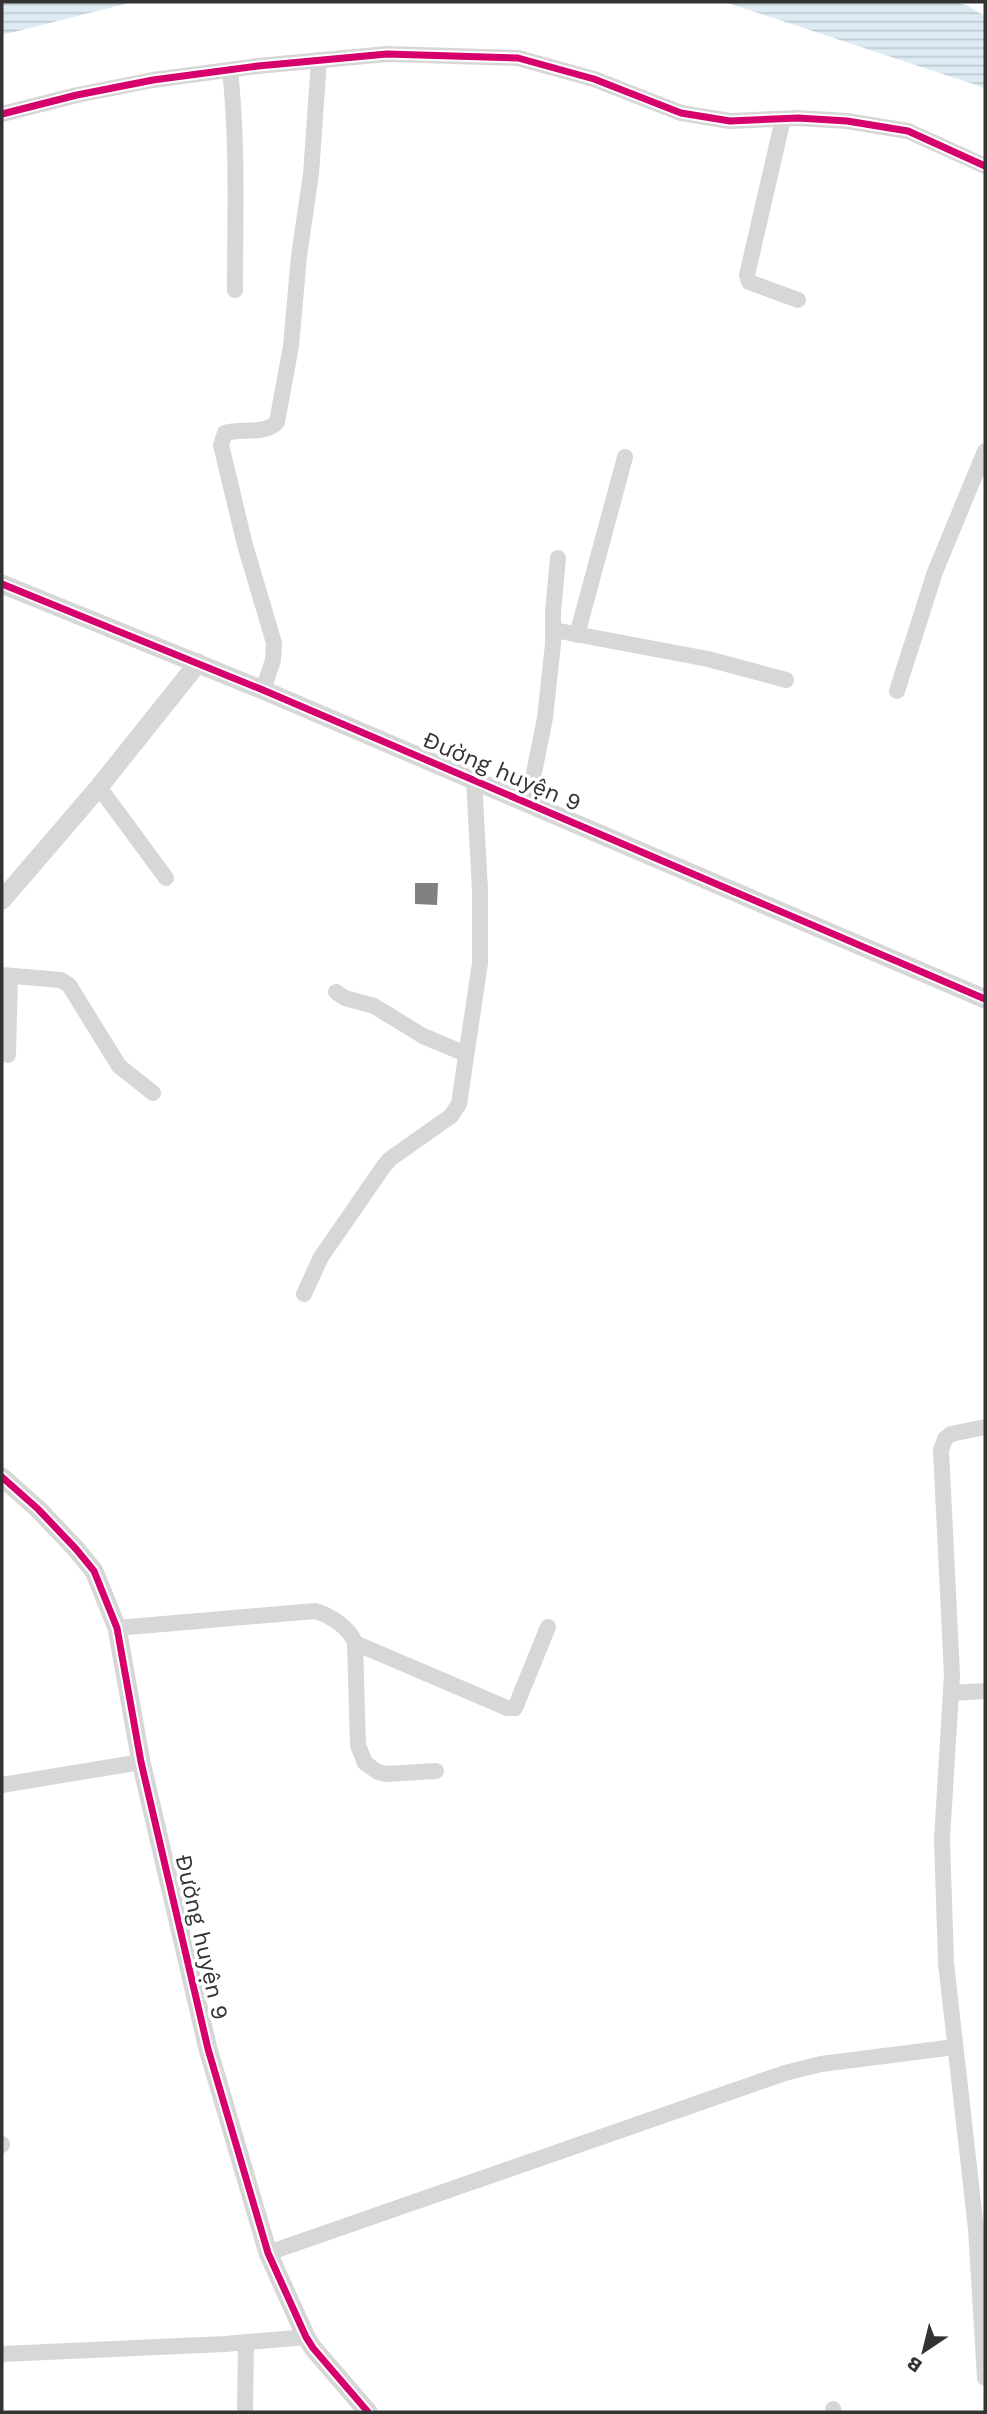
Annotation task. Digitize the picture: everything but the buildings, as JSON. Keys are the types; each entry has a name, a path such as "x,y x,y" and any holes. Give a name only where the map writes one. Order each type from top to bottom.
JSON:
{"street":[{"path":"2,114 153,80 319,60 387,54 518,58 594,79 681,113 730,121 847,121 908,131 985,166"},
{"path":"263,690 273,660 274,643 245,545 221,444 225,433 265,429 273,427 277,422 291,346 299,256 311,174 319,60"},
{"path":"230,70 236,173 234,290"},
{"path":"783,119 747,275 749,282 797,300"},
{"path":"897,691 936,572 985,451"},
{"path":"577,635 625,457"},
{"path":"528,803 545,718 558,558"},
{"name":"Đường huyện 9","path":"2,584 263,690 985,999"},
{"path":"554,630 708,659 786,680"},
{"path":"2,900 99,787 198,663"},
{"path":"304,1294 321,1257 384,1166 456,1111 480,963 480,890 474,780"},
{"path":"99,787 166,878"},
{"path":"8,1055 6,976 61,980 69,985 119,1066 153,1093"},
{"path":"336,992 345,998 374,1006 423,1035 466,1055"},
{"path":"985,1427 951,1434 945,1439 941,1450 952,1675 942,1839 946,1963 976,2229 985,2378"},
{"name":"Đường huyện 9","path":"2,1478 38,1509 94,1571 117,1628 141,1762 208,2049 268,2253 306,2337 368,2412"},
{"path":"117,1628 315,1611 323,1613 349,1631 355,1643 358,1745 365,1763 378,1772 387,1774 436,1771"},
{"path":"355,1643 507,1708 514,1708 548,1627"},
{"path":"951,1693 985,1691"},
{"path":"2,1785 141,1762"},
{"path":"268,2253 785,2073 821,2064 955,2047"},
{"path":"2,2354 306,2337"},
{"path":"245,2412 246,2342"}],"shaded area":[{"path":"2,2 133,2 2,35"},
{"path":"725,2 952,2 966,5 985,16 985,88"}],"cycle path":[{"path":"2,114 153,80 258,66 387,54 518,58 594,79 681,113 730,121 798,118 847,121 908,131 985,166"},
{"path":"2,584 263,690 985,999"},
{"path":"2,1477 38,1509 94,1571 117,1628 141,1762 208,2049 268,2253 306,2337 368,2412"}]}
